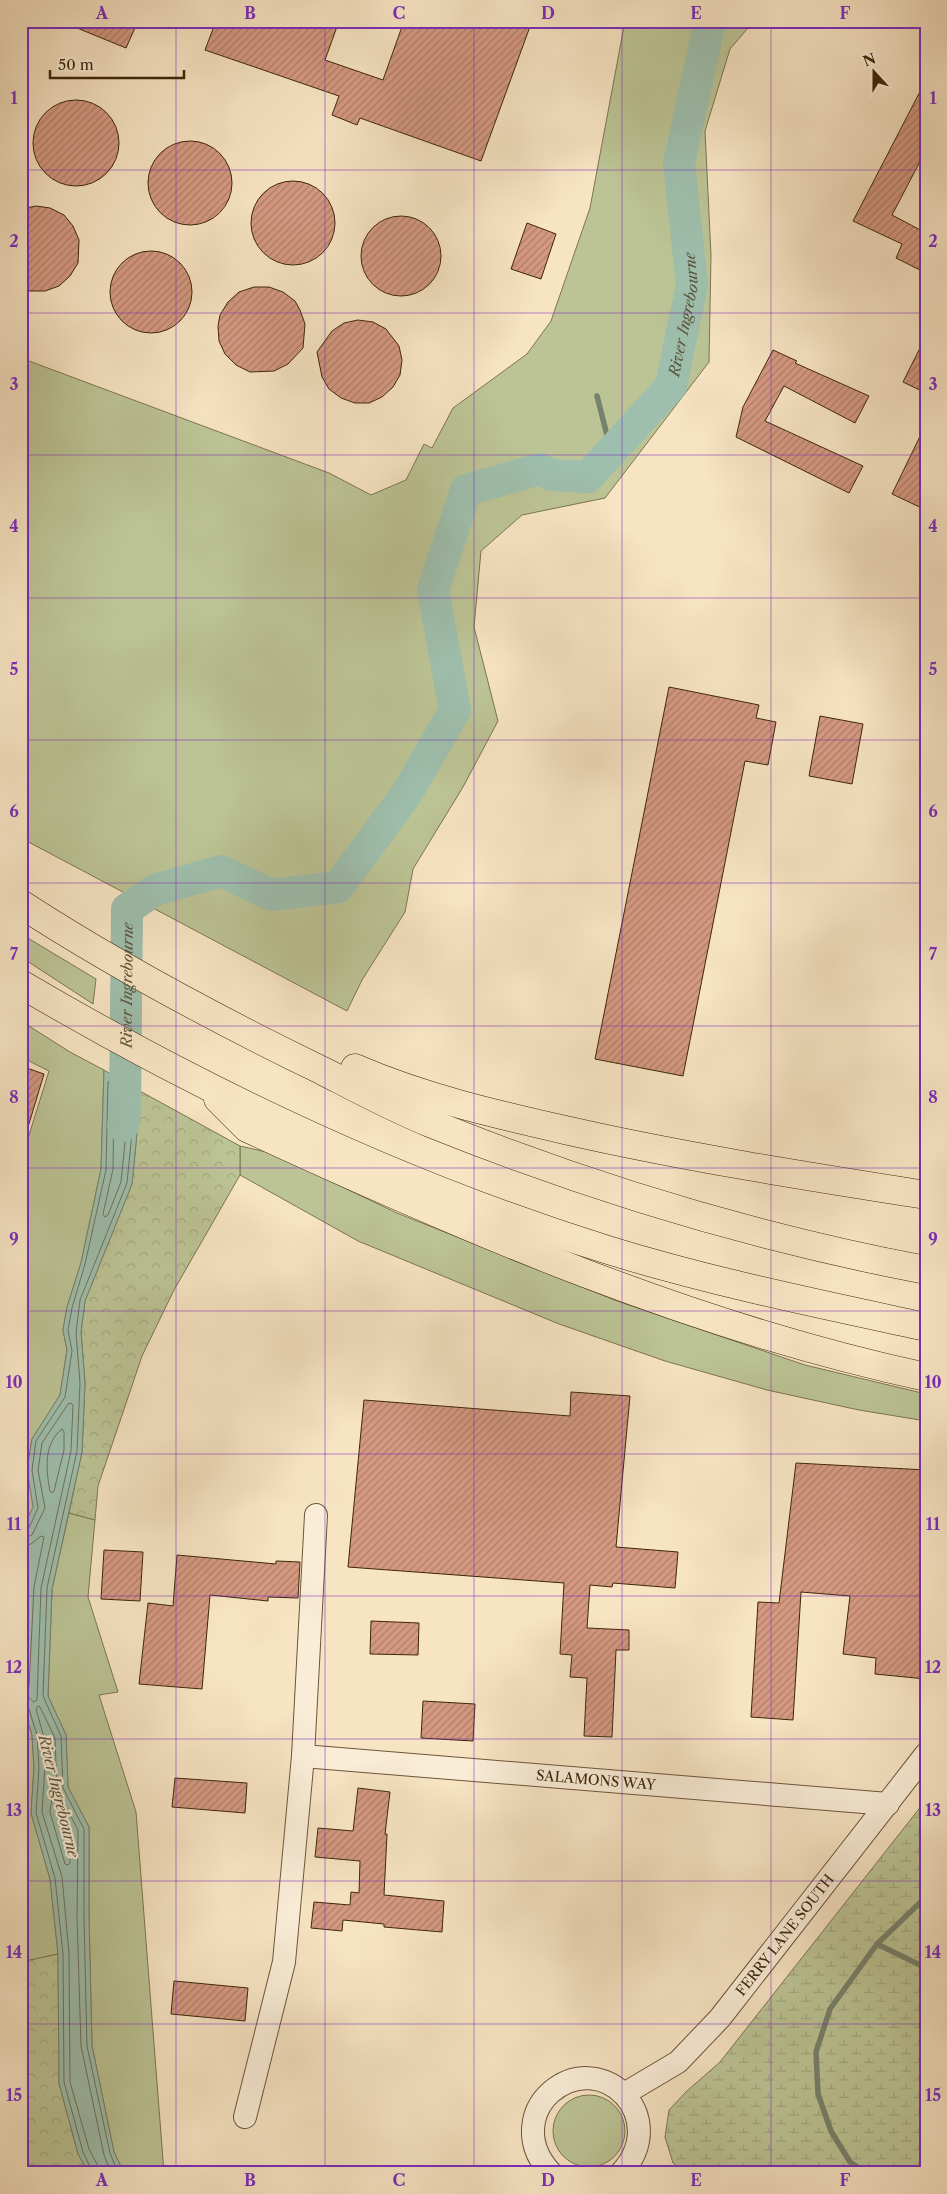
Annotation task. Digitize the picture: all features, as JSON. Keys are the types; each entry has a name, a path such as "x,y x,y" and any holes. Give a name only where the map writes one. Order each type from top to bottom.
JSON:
{"highway":[{"path":"21,904 82,943 247,1034 428,1122 616,1191 806,1243 926,1270"},
{"path":"21,984 73,1015 196,1082 401,1176 503,1214 600,1247 782,1296 926,1327"},
{"path":"247,1034 298,1043 405,1088 540,1125 767,1170 926,1195"},
{"path":"196,1082 247,1128 497,1240 660,1300 808,1348 874,1366 926,1377"}],"street":[{"path":"245,2117 284,1962 303,1756 316,1515"},
{"name":"FERRY LANE SOUTH","path":"624,2094 678,2062 720,2018 926,1754"},
{"name":"SALAMONS WAY","path":"303,1756 888,1804"},
{"path":"551,2173 542,2164 534,2148 532,2130 536,2113 545,2098 558,2086 575,2080 593,2079 610,2084 624,2094 635,2110 640,2127 633,2169"}],"green space":[{"path":"625,21 754,21 730,49 705,131 711,255 709,362 605,498 522,515 481,551 474,627 498,721 463,787 413,869 405,912 362,980 347,1011 21,838 21,358 329,473 371,495 406,480 424,444 432,448 453,408 527,354 551,321 590,208"},
{"path":"21,934 96,979 93,1004 21,957"},
{"path":"21,1021 70,1052 104,1070 101,1169 81,1263 67,1307 63,1330 67,1350 60,1395 32,1439 27,1470 34,1507 21,1532 21,1161 49,1071 21,1057"},
{"path":"138,1090 240,1146 240,1175 174,1290 142,1356 98,1486 95,1520 69,1513 82,1452 85,1383 81,1332 85,1301 132,1184 140,1102"},
{"path":"240,1146 271,1153 397,1213 617,1301 805,1365 926,1394 926,1421 859,1410 767,1390 665,1361 559,1324 358,1241 240,1175"},
{"path":"69,1513 95,1520 88,1597 118,1692 99,1695 136,1812 164,2173 124,2173 114,2152 92,2046 89,1827 68,1787 66,1735 48,1696 52,1589"},
{"path":"21,1700 32,1735 34,1768 31,1813 50,1879 58,1954 21,1962"},
{"path":"926,1800 926,2173 687,2173 673,2163 665,2137 669,2110 720,2062"},
{"path":"58,1954 59,2083 78,2154 89,2173 21,2173 21,1962"},
{"path":"596,2095 615,2105 623,2117 625,2131 623,2145 615,2157 603,2165 582,2167 563,2157 555,2145 553,2124 563,2105 575,2097"}],"water":[{"path":"104,1070 138,1090 140,1102 132,1184 85,1301 81,1332 85,1383 82,1452 52,1589 48,1696 66,1735 68,1787 89,1827 92,2046 114,2152 124,2173 89,2173 78,2154 59,2083 58,1954 50,1879 31,1813 34,1768 32,1735 21,1700 21,1532 33,1507 27,1469 32,1439 60,1395 67,1350 63,1330 67,1307 81,1263 101,1169"}],"building":[{"path":"60,21 138,21 126,48"},
{"path":"216,21 339,21 325,60 383,80 404,21 532,21 481,161 360,118 357,125 332,115 339,96 205,50"},
{"path":"926,80 926,150 892,215 926,233 926,273 896,258 902,244 853,221"},
{"path":"76,100 92,103 100,107 112,119 116,127 119,143 116,159 112,167 100,179 92,183 76,186 60,183 52,179 40,167 36,159 33,143 36,127 40,119 52,107 60,103"},
{"path":"190,141 206,144 220,153 229,167 232,183 229,199 220,213 206,222 190,225 174,222 160,213 151,199 148,183 151,167 160,153 174,144"},
{"path":"293,181 309,184 323,193 332,207 335,223 332,239 323,253 309,262 293,265 277,262 263,253 254,239 251,223 254,207 263,193 277,184"},
{"path":"36,206 50,208 64,215 73,226 79,240 78,263 70,276 59,286 45,291 30,291 21,288 21,209"},
{"path":"393,216 409,216 430,227 441,248 441,264 430,285 409,296 393,296 379,290 367,278 361,264 361,248 367,234 379,222"},
{"path":"527,223 556,234 541,279 511,269"},
{"path":"151,251 167,254 180,263 189,276 192,292 189,308 180,321 167,330 151,333 135,330 122,321 113,308 110,292 113,276 122,263 135,254"},
{"path":"254,287 269,287 283,292 295,301 305,324 303,348 288,364 274,371 250,372 236,365 225,354 219,341 218,326 220,315 228,302 239,292"},
{"path":"358,320 373,322 386,329 399,346 402,360 400,375 393,387 382,397 369,403 355,403 341,398 329,389 322,377 317,352 332,331 344,323"},
{"path":"926,336 926,393 903,382"},
{"path":"773,350 797,361 795,363 869,396 855,423 784,386 765,421 863,466 849,493 736,437 743,407"},
{"path":"926,424 926,510 892,494"},
{"path":"669,687 759,705 756,718 776,722 768,765 745,761 683,1076 595,1059"},
{"path":"820,716 863,724 852,784 809,776"},
{"path":"21,1066 44,1074 25,1137 21,1137"},
{"path":"571,1392 630,1396 616,1547 678,1552 675,1588 613,1583 612,1587 590,1585 587,1628 629,1630 629,1650 616,1650 612,1737 584,1736 587,1678 570,1677 572,1655 560,1654 564,1583 348,1567 364,1400 570,1416"},
{"path":"796,1463 926,1470 926,1679 875,1674 876,1658 843,1654 850,1596 801,1592 793,1720 751,1717 758,1602 779,1603"},
{"path":"104,1550 143,1552 140,1601 101,1599"},
{"path":"177,1555 276,1564 276,1561 300,1562 298,1598 268,1597 268,1601 210,1595 202,1689 139,1684 148,1603 173,1606"},
{"path":"371,1621 419,1623 418,1655 370,1654"},
{"path":"423,1701 475,1704 473,1741 421,1738"},
{"path":"175,1778 247,1783 245,1813 172,1807"},
{"path":"358,1788 390,1792 385,1834 387,1834 384,1895 444,1901 442,1932 384,1927 384,1924 343,1920 342,1931 311,1928 314,1902 350,1905 351,1892 359,1893 360,1861 315,1857 318,1828 353,1831"},
{"path":"174,1981 248,1988 245,2021 171,2014"}],"waterway":[{"name":"River Ingrebourne","path":"123,1126 125,1112 127,909 155,890 221,871 272,895 338,887 407,793 455,710 433,590 466,490 540,469 551,475 588,477 671,386 692,285 679,163 710,21"},
{"path":"597,396 611,451"},
{"path":"866,2173 850,2162 831,2131 818,2094 816,2052 830,2009 877,1944 926,1897"},
{"path":"877,1944 926,1968"}]}
